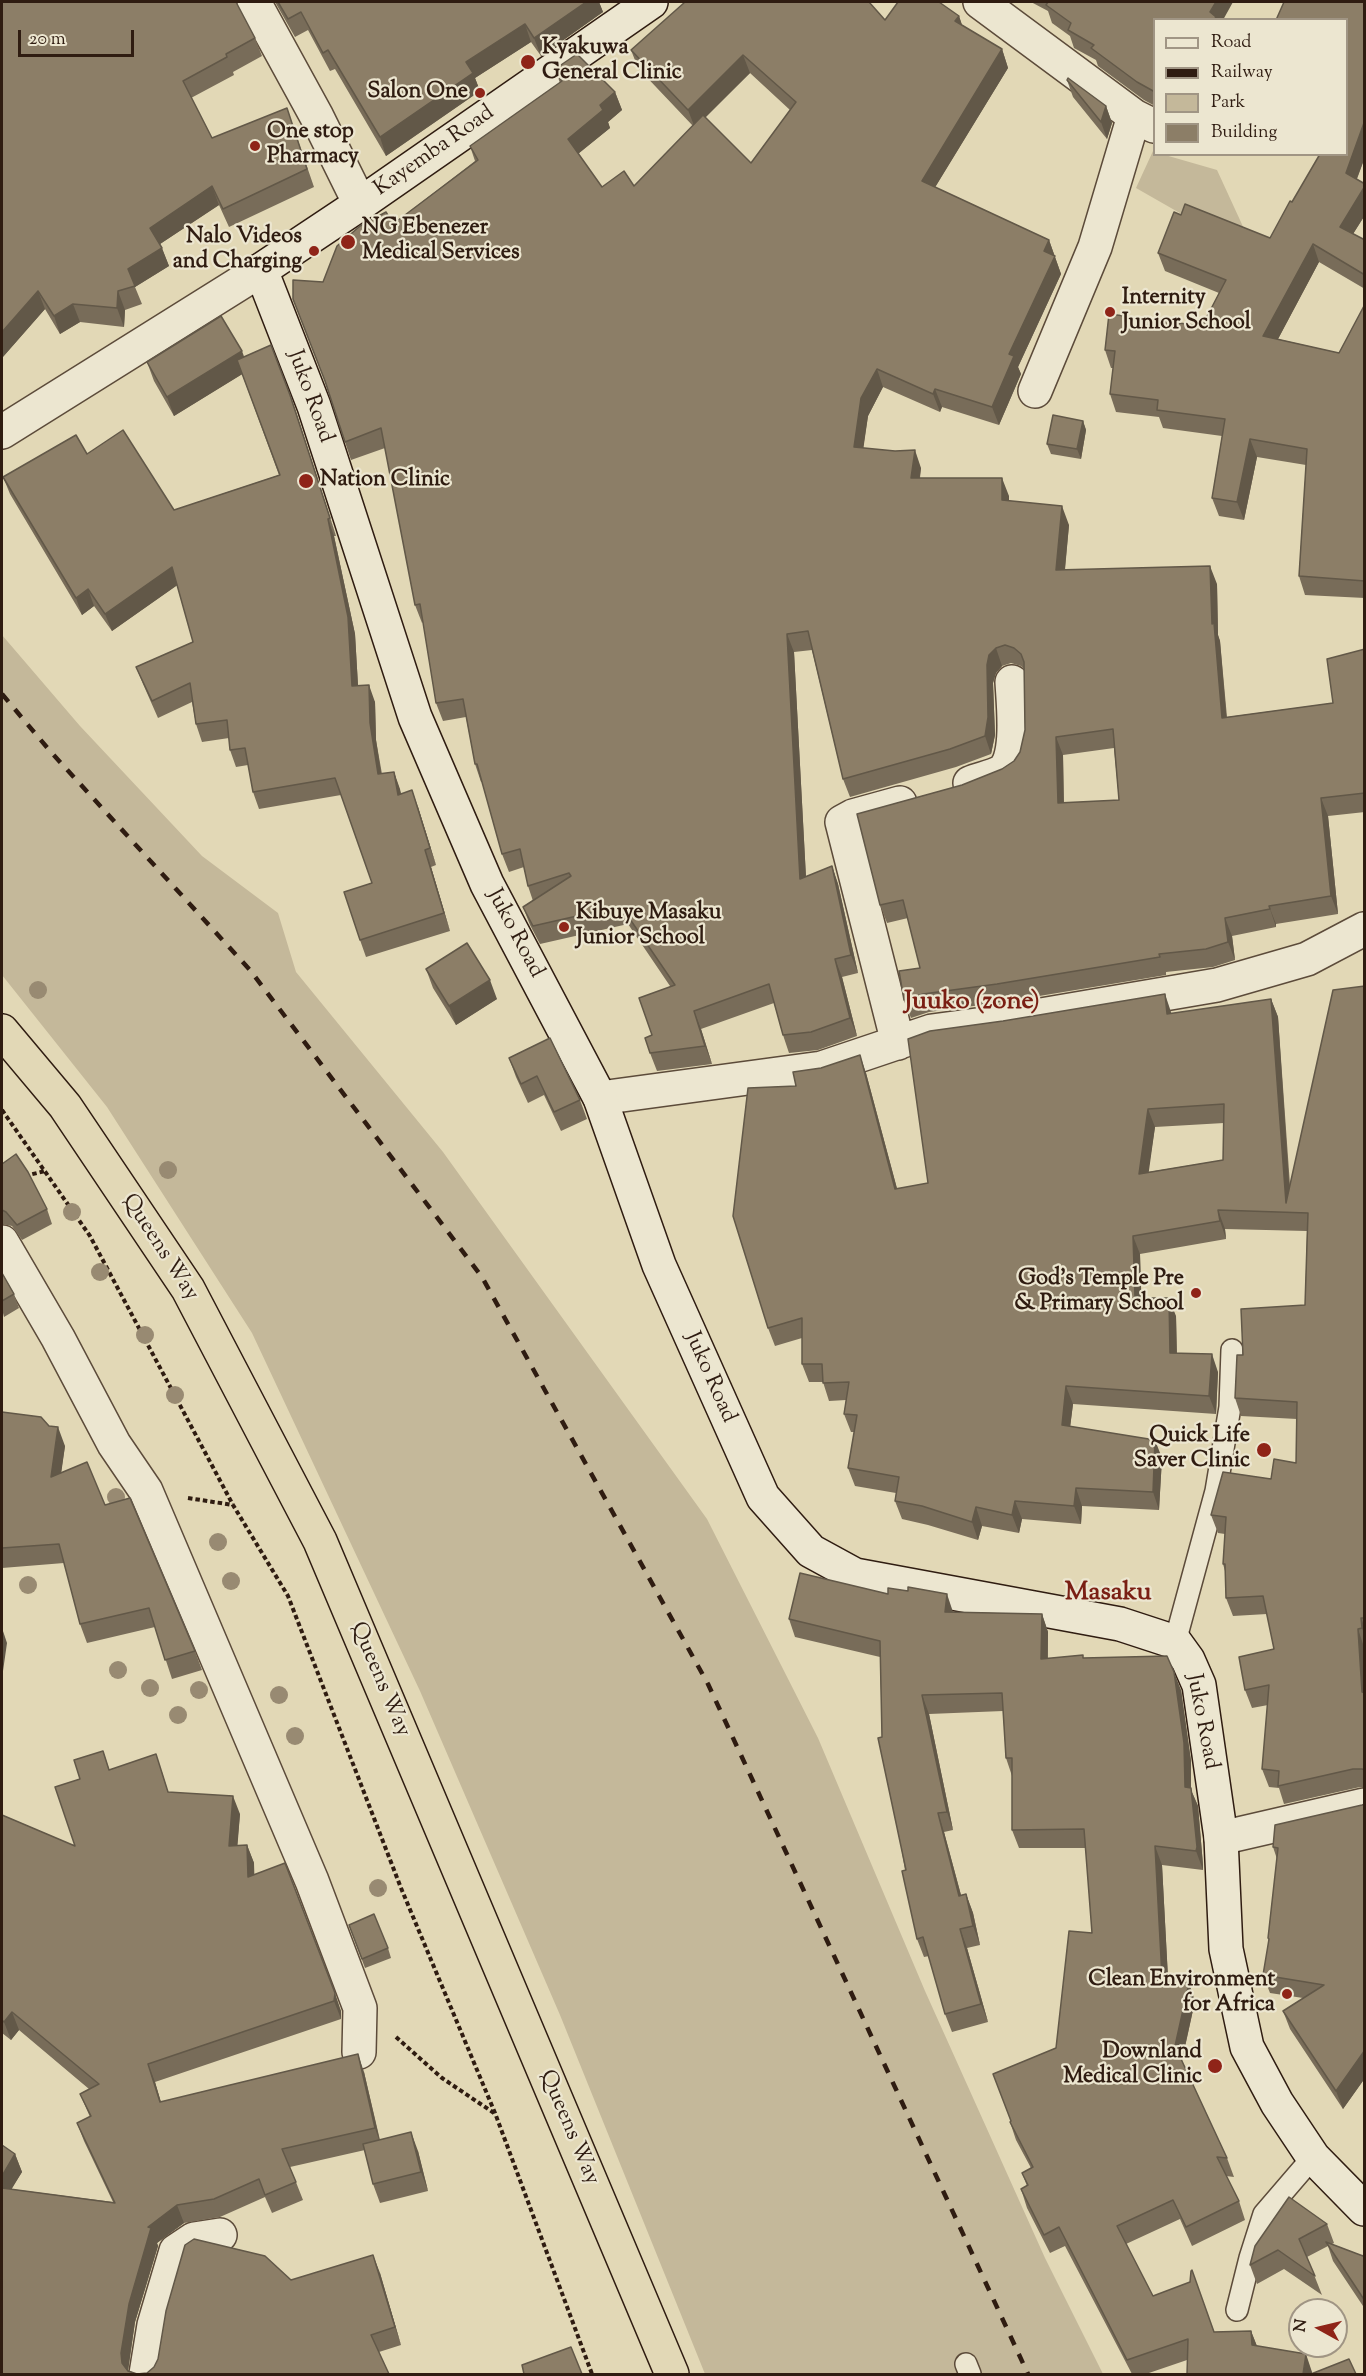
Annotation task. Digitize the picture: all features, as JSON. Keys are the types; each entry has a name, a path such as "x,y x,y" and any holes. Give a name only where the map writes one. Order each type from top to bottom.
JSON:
{"highway":[{"name":"Queens Way","path":"2,1031 65,1106 188,1289 320,1541 672,2374"}],"street":[{"path":"254,2 360,204"},
{"name":"Kayemba Road","path":"2,432 261,270 651,2"},
{"path":"980,2 1144,121 1035,391"},
{"name":"Juko Road","path":"261,270 314,406 415,717 487,884 600,1098 658,1264 763,1497 811,1551 855,1575 1120,1624 1175,1642 1188,1660 1199,1685 1221,1838 1226,1949 1247,2047 1277,2103 1313,2157 1365,2209"},
{"path":"898,1043 842,822 853,816 1001,772 1009,765 1013,737 1012,682"},
{"path":"600,1098 822,1068 932,1031 1217,985 1306,959 1365,928"},
{"path":"2,1242 58,1338 114,1444 146,1491 280,1803 360,2008 359,2052"},
{"path":"1221,1838 1365,1805"},
{"path":"146,2374 154,2325 176,2251 194,2239 220,2235"}],"lane":[{"path":"1175,1642 1216,1491 1230,1407 1232,1350"},
{"path":"1237,2310 1264,2214 1313,2157"}],"path":[{"path":"2,1110 90,1236 233,1505 288,1596 401,1888 495,2113 592,2374"},
{"path":"23,1177 45,1171"},
{"path":"360,2008 442,2078 495,2113"}],"green space":[{"path":"1153,151 1153,156 1168,156 1217,170 1251,244 1192,220 1136,188"},
{"path":"2,635 80,726 202,856 278,913 296,972 443,1152 707,1519 818,1738 925,1991 1045,2258 1103,2374 705,2374 560,2015 420,1691 252,1333 107,1107 2,975"}],"building":[{"path":"2,2 236,2 255,38 226,54 227,57 183,81 212,138 287,108 307,169 223,209 212,186 150,228 162,248 128,269 135,286 118,291 117,308 73,304 54,316 38,291 2,332"},
{"path":"278,2 586,2 534,38 525,24 466,62 473,73 380,137 328,50 323,53 301,12 288,19"},
{"path":"685,2 869,2 885,20 898,2 939,2 959,16 955,21 1002,49 922,181 1049,240 1044,251 1055,256 1009,354 1014,356 992,407 935,389 933,394 877,369 861,398 854,447 895,451 915,450 911,478 1002,478 1002,500 1062,506 1056,570 1210,566 1212,624 1214,623 1222,718 1333,703 1327,659 1365,649 1365,793 1321,798 1331,896 1269,906 1270,909 1225,918 1228,942 1206,949 1159,954 1160,957 923,994 904,1000 899,971 920,968 903,900 880,905 857,814 962,785 1002,769 1014,761 1020,752 1025,730 1024,662 1021,654 1005,645 996,648 989,655 987,665 988,717 985,736 950,749 843,779 808,631 787,634 800,879 832,866 851,955 835,959 850,1018 811,1032 783,1035 769,984 694,1011 705,1046 650,1053 645,1038 652,1035 639,998 675,985 621,906 533,926 523,907 571,876 569,873 528,886 520,849 502,854 477,764 475,764 463,699 436,703 420,604 415,605 381,428 345,442 325,381 293,299 293,280 323,282 337,246 360,226 386,212 393,224 478,160 470,146 562,81 555,69 577,54 615,92 600,105 603,110 568,139 602,187 624,171 634,186 703,115 751,163 796,102 743,55 688,110 631,50","holes":["1113,729 1119,800 1058,803 1056,737"]},
{"path":"1048,2 1216,2 1210,12 1216,17 1153,18 1153,91 1091,48 1094,45 1068,30 1071,23 1046,5"},
{"path":"1284,2 1365,2 1365,120 1346,173 1365,186 1340,227 1365,240 1365,275 1313,244 1263,336 1339,353 1365,304 1365,581 1299,576 1307,449 1250,439 1237,502 1212,498 1225,419 1157,410 1158,400 1110,394 1115,351 1105,350 1109,314 1202,326 1226,280 1158,253 1174,212 1181,215 1185,204 1270,238 1319,156 1348,156 1348,18 1277,18"},
{"path":"1068,78 1106,106 1101,122 1067,80"},
{"path":"221,316 242,351 167,397 147,362"},
{"path":"271,345 290,395 330,518 328,519 348,617 352,686 369,685 370,723 378,774 394,772 398,795 412,790 430,848 425,850 444,913 360,940 344,892 372,883 335,778 253,792 245,748 230,750 227,720 196,724 190,683 152,701 136,667 193,642 172,567 105,614 88,589 76,598 3,477 76,435 87,454 123,430 174,510 280,475 237,360"},
{"path":"1053,415 1083,421 1077,449 1047,444"},
{"path":"467,943 490,980 449,1006 426,969"},
{"path":"1365,986 1365,1618 1361,1618 1362,1628 1358,1629 1362,1692 1365,1693 1365,1770 1353,1769 1278,1786 1279,1771 1262,1769 1269,1685 1245,1690 1239,1657 1274,1649 1263,1596 1226,1598 1225,1564 1223,1564 1226,1517 1211,1515 1223,1472 1271,1479 1274,1459 1296,1463 1297,1402 1235,1398 1237,1355 1243,1355 1241,1309 1305,1305 1308,1213 1218,1210 1220,1221 1133,1236 1135,1298 1169,1298 1170,1353 1212,1354 1209,1396 1066,1386 1062,1425 1155,1440 1153,1492 1076,1488 1074,1506 1015,1501 1012,1515 976,1507 972,1522 922,1506 895,1501 899,1477 848,1468 857,1415 844,1414 849,1382 823,1383 822,1364 802,1364 802,1318 768,1328 733,1216 748,1088 796,1086 793,1072 821,1068 860,1055 895,1189 928,1183 908,1039 930,1031 1165,994 1167,1014 1271,999 1286,1203 1333,990","holes":["1224,1104 1223,1160 1139,1174 1148,1109"]},
{"path":"550,1038 580,1100 554,1112 537,1076 521,1084 509,1058"},
{"path":"16,1154 47,1209 17,1225 2,1210 2,1164"},
{"path":"2,1273 14,1294 2,1301"},
{"path":"2,1412 41,1417 49,1426 58,1427 51,1477 87,1462 105,1505 130,1498 195,1651 165,1660 149,1608 80,1624 59,1544 2,1548"},
{"path":"800,1573 888,1594 888,1588 908,1591 908,1587 947,1594 945,1612 1042,1614 1041,1659 1083,1655 1083,1658 1167,1656 1174,1672 1184,1743 1185,1787 1191,1788 1197,1847 1196,1851 1155,1846 1162,1977 1189,1983 1175,2046 1227,2158 1217,2157 1239,2201 1186,2227 1173,2200 1117,2226 1153,2296 1190,2282 1192,2270 1214,2332 1251,2331 1252,2345 1288,2351 1288,2358 1305,2358 1303,2374 1187,2374 1188,2339 1127,2360 1059,2227 1044,2235 1021,2189 1028,2185 1022,2173 1033,2167 1010,2122 993,2074 1056,2048 1069,1931 1092,1933 1084,1829 1012,1830 1012,1758 1006,1758 1002,1693 922,1695 947,1812 938,1813 959,1896 966,1894 973,1926 960,1929 981,2004 945,2014 923,1937 917,1939 902,1871 906,1870 878,1738 882,1737 880,1641 789,1619"},
{"path":"103,1751 109,1770 156,1754 168,1792 233,1796 229,1846 247,1845 248,1877 285,1863 335,1993 334,2001 148,2064 160,2102 358,2054 375,2128 282,2149 296,2182 265,2195 259,2179 214,2199 177,2205 148,2227 151,2228 129,2304 121,2353 122,2363 128,2371 137,2374 2,2374 2,2188 115,2203 77,2123 91,2116 80,2094 99,2084 12,2012 4,2022 2,2020 2,1815 75,1846 55,1787 80,1779 74,1760"},
{"path":"1365,1804 1365,2050 1336,2091 1283,2011 1324,1985 1263,1975 1278,1848 1273,1847 1275,1825"},
{"path":"374,1914 388,1948 362,1959 349,1925"},
{"path":"411,2132 421,2172 373,2184 363,2144"},
{"path":"2,2145 15,2154 2,2176"},
{"path":"1289,2197 1327,2224 1299,2239 1315,2276 1278,2250 1250,2265 1255,2246"},
{"path":"194,2239 265,2256 291,2280 373,2255 395,2327 371,2335 389,2374 137,2374 147,2373 158,2359 166,2311 185,2245"},
{"path":"1326,2242 1363,2256 1365,2253 1365,2301"},
{"path":"571,2347 582,2374 524,2374 522,2365"},
{"path":"1349,2359 1356,2374 1311,2374"}],"railway":[{"path":"2,694 50,751 250,970 482,1277 708,1684 1028,2374"}],"place":[{"name":"Kyakuwa General Clinic","path":"528,62"},
{"name":"Salon One","path":"480,93"},
{"name":"One stop Pharmacy","path":"255,146"},
{"name":"NG Ebenezer Medical Services","path":"348,242"},
{"name":"Nalo Videos and Charging","path":"314,251"},
{"name":"Internity Junior School","path":"1110,312"},
{"name":"Nation Clinic","path":"306,481"},
{"name":"Kibuye Masaku Junior School","path":"564,927"},
{"name":"God's Temple Pre & Primary School","path":"1196,1293"},
{"name":"Quick Life Saver Clinic","path":"1264,1450"},
{"name":"Clean Environment for Africa","path":"1287,1994"},
{"name":"Downland Medical Clinic","path":"1215,2066"}],"district":[{"name":"Juuko (zone)","path":"972,1004"},
{"name":"Masaku","path":"1108,1595"}]}
